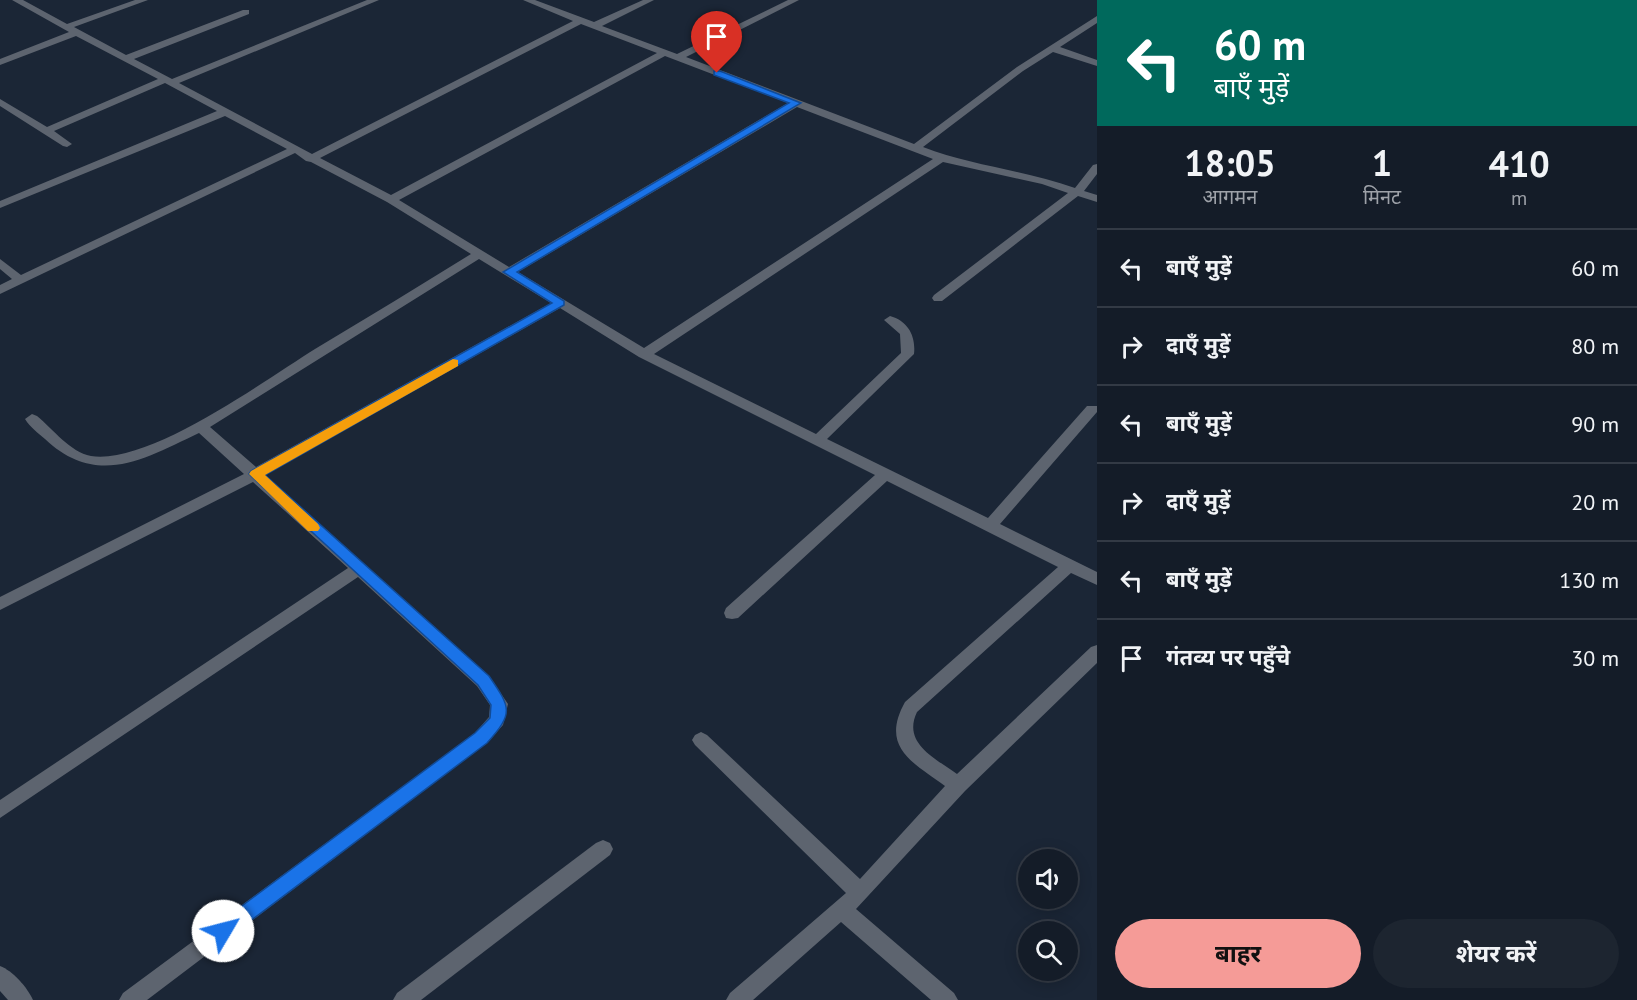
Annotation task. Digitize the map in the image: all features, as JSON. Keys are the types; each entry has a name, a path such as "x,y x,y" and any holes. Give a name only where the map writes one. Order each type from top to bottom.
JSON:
{"street":[{"path":"16,0 169,80 310,159 391,200 644,354 1097,579"},
{"path":"0,62 144,0"},
{"path":"46,131 169,80 375,0"},
{"path":"526,0 941,158 1078,191 1097,199"},
{"path":"540,5 552,0"},
{"path":"594,26 650,0"},
{"path":"677,58 795,0"},
{"path":"127,58 246,12"},
{"path":"915,148 1020,69 1097,19"},
{"path":"310,159 580,21"},
{"path":"1052,48 1097,63"},
{"path":"391,200 664,53"},
{"path":"0,102 67,144"},
{"path":"509,272 796,103"},
{"path":"0,205 225,112"},
{"path":"0,290 295,149"},
{"path":"644,354 941,158"},
{"path":"938,298 1078,191 1097,167"},
{"path":"32,419 75,455 106,461 134,456 201,426 479,254"},
{"path":"0,263 20,280"},
{"path":"0,604 256,474 560,303"},
{"path":"818,440 907,354 910,340 907,331 890,320"},
{"path":"990,526 1092,409"},
{"path":"130,1000 481,738 497,720 499,704 483,681 201,426"},
{"path":"732,613 886,474"},
{"path":"958,785 918,753 904,737 903,721 911,707 1070,565"},
{"path":"0,810 358,569"},
{"path":"737,1000 860,893 958,785 1097,652"},
{"path":"701,740 860,893"},
{"path":"404,1000 603,849"},
{"path":"842,909 947,1000"}],"slow traffic":[{"path":"313,528 256,474 453,363"}],"route":[{"path":"223,931 481,738 497,720 499,704 483,681 256,474 560,303 509,272 796,103 717,73"}]}
